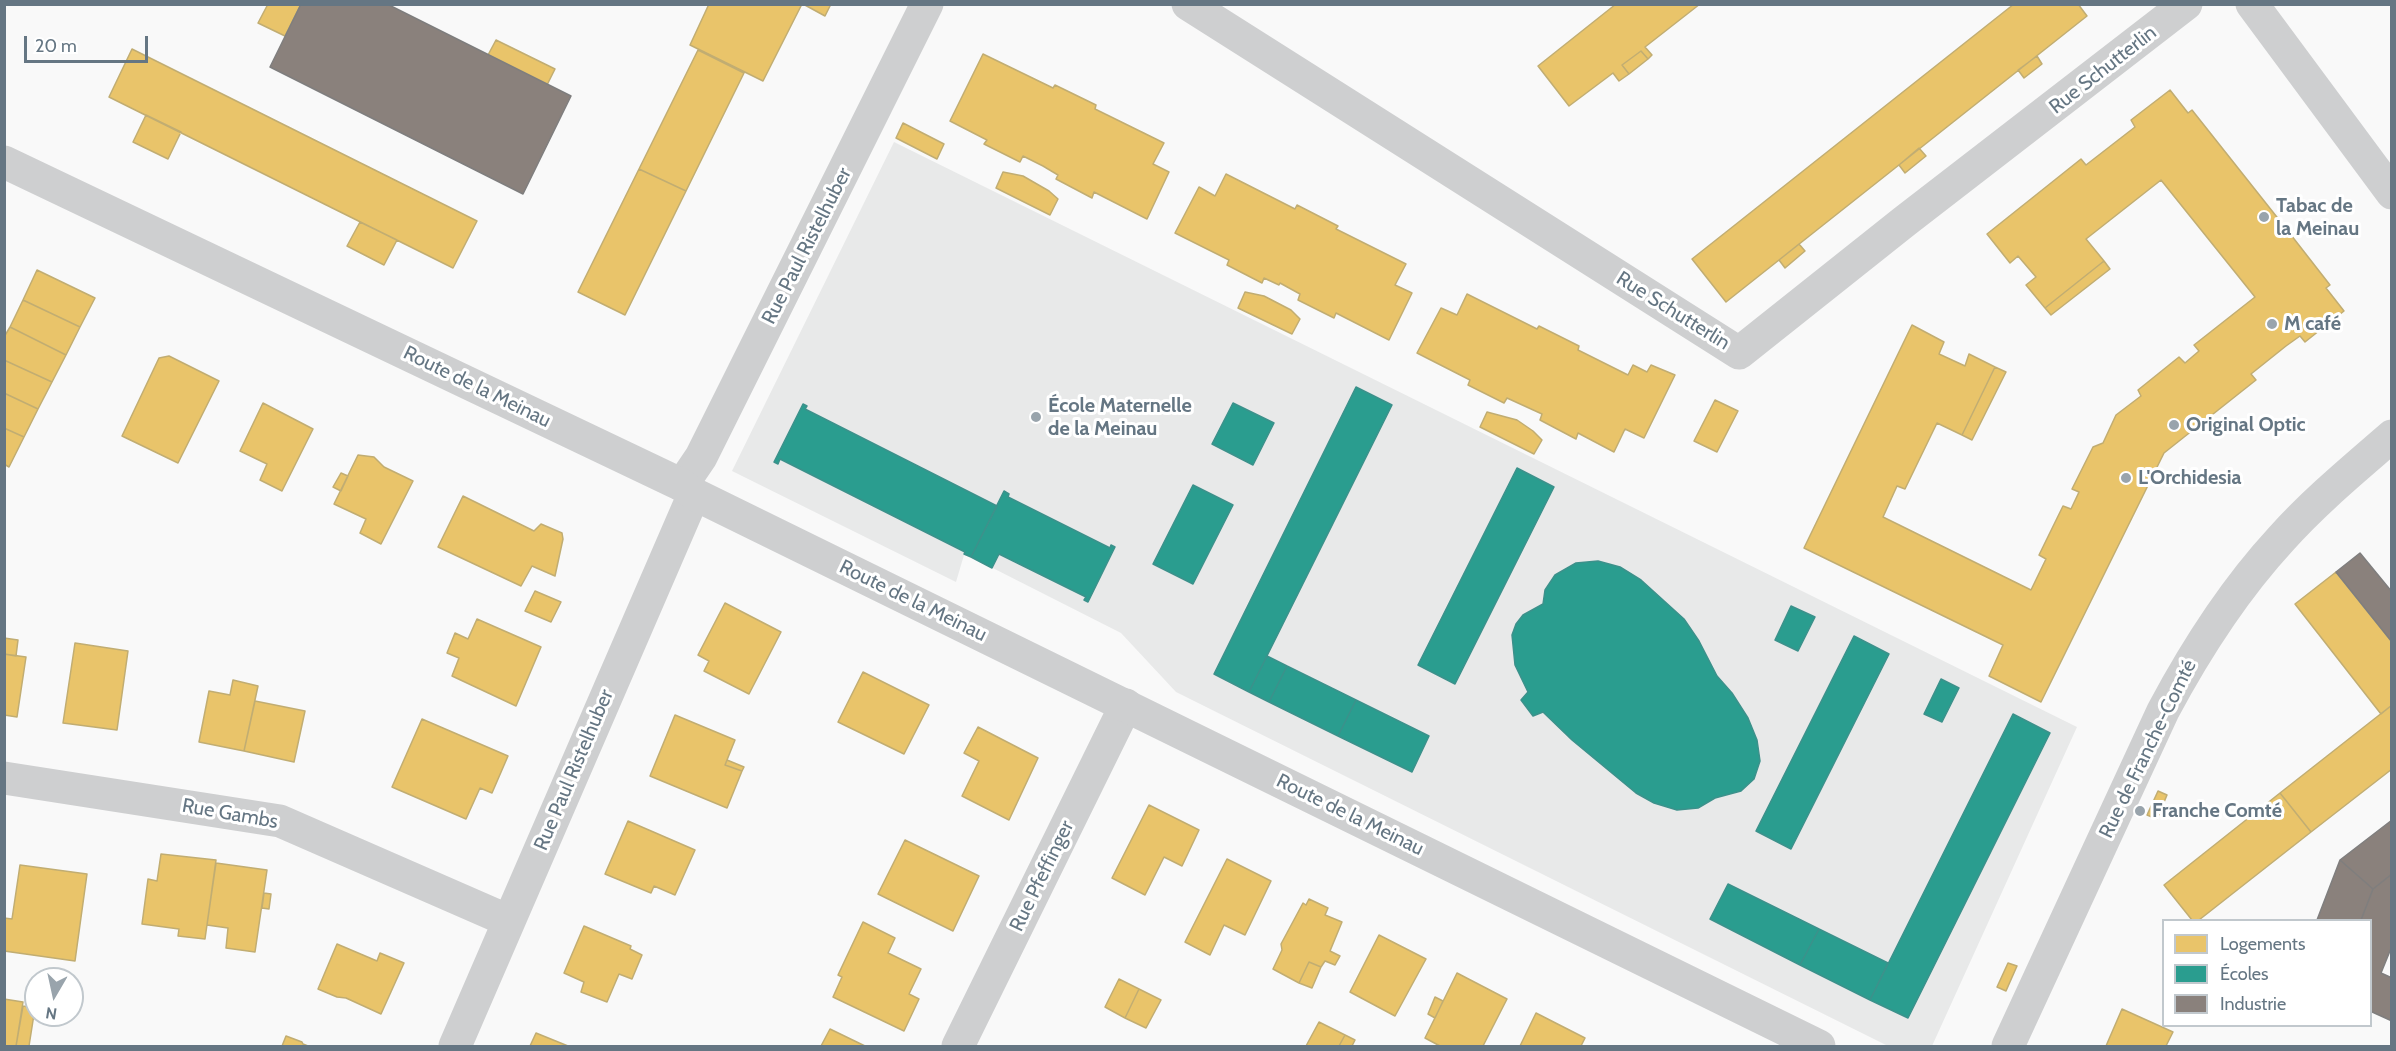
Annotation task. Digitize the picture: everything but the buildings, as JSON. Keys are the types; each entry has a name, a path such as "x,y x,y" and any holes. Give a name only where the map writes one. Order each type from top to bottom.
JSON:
{"street":[{"name":"Rue Paul Ristelhuber","path":"455,1047 701,458 927,4"},
{"name":"Rue Schutterlin","path":"1188,4 1739,353 1905,221 2186,4"},
{"path":"2252,4 2391,193"},
{"name":"Route de la Meinau","path":"4,162 688,490 1819,1047"},
{"name":"Rue de Franche-Comté","path":"2008,1047 2163,711 2189,662 2216,619 2248,576 2283,537 2391,436"},
{"name":"Rue Pfeffinger","path":"958,1047 1126,705"},
{"name":"Rue Gambs","path":"4,778 280,821 509,921"}],"shaded area":[{"path":"894,142 2077,727 1932,1046 1888,1046 1176,692 1121,633 971,557 964,555 956,582 732,471"}],"place":[{"name":"Tabac de la Meinau","path":"2264,217"},
{"name":"M café","path":"2272,324"},
{"name":"École Maternelle de la Meinau","path":"1036,417"},
{"name":"Original Optic","path":"2174,425"},
{"name":"L'Orchidesia","path":"2126,478"},
{"name":"Franche Comté","path":"2140,811"}]}
